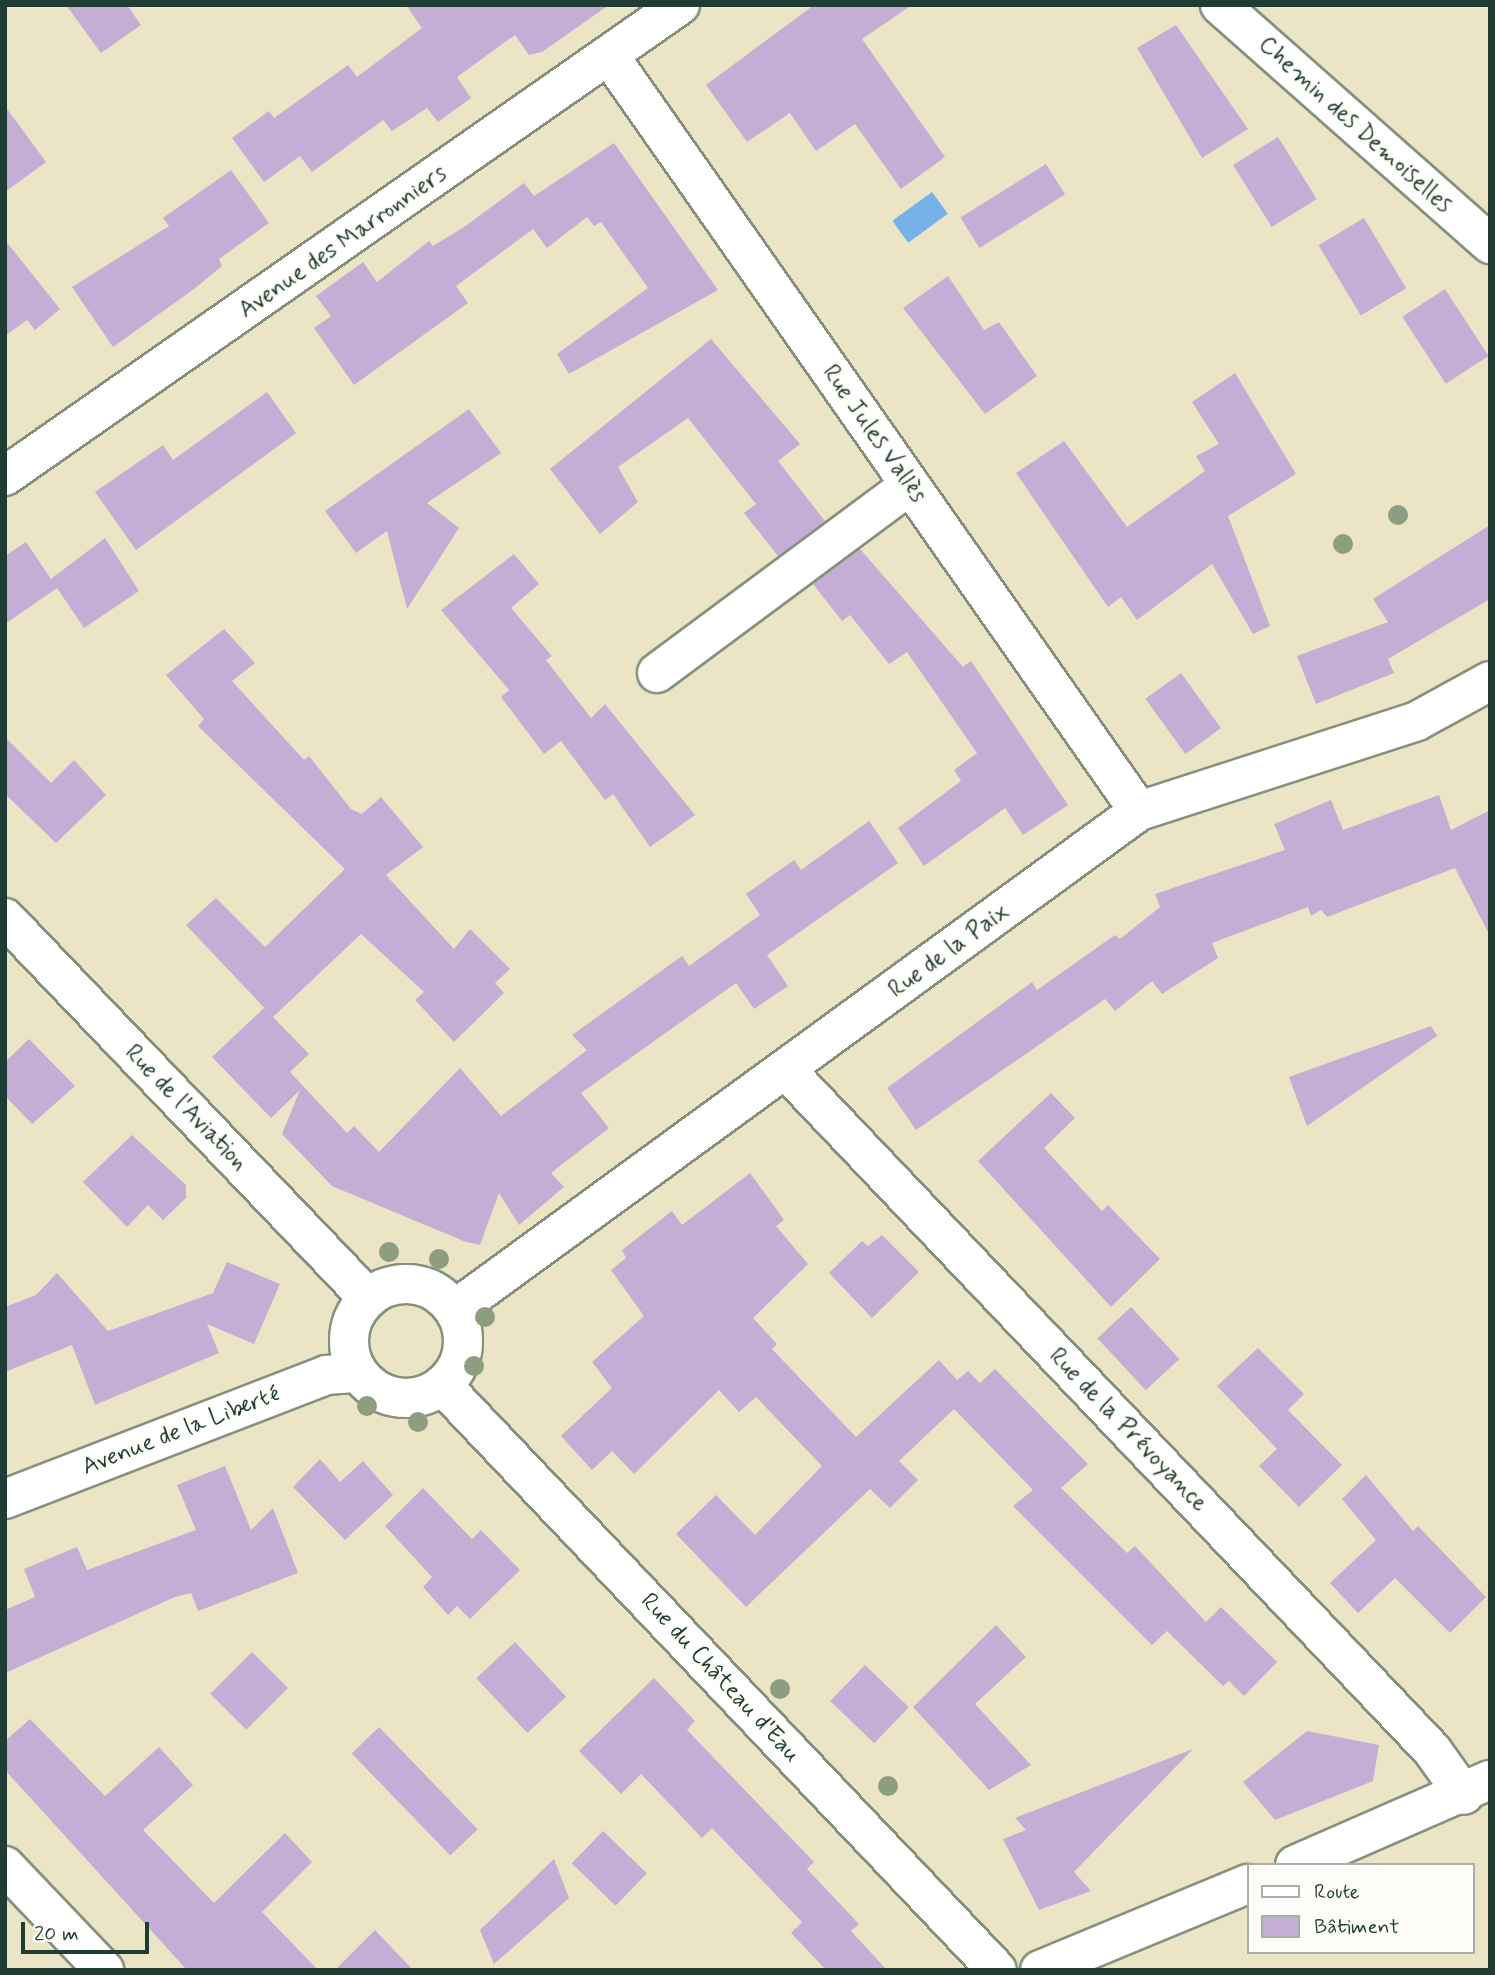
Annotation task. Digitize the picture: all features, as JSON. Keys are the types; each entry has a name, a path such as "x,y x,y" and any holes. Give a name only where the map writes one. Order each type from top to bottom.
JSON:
{"street":[{"name":"Avenue des Marronniers","path":"5,476 610,57 680,5"},
{"name":"Chemin des Demoiselles","path":"1220,5 1490,244"},
{"name":"Rue Jules Vallès","path":"610,57 1139,811"},
{"path":"657,673 910,485"},
{"name":"Rue de la Paix","path":"454,1310 1139,811 1418,721 1490,681"},
{"name":"Rue de l'Aviation","path":"5,918 368,1298"},
{"name":"Rue de la Prévoyance","path":"786,1070 1432,1750 1477,1788"},
{"path":"424,1286 454,1310 464,1342 442,1385 426,1395 388,1396 358,1373 349,1334 368,1298 385,1287 424,1286"},
{"name":"Avenue de la Liberté","path":"5,1499 326,1375 358,1373"},
{"name":"Rue du Château d'Eau","path":"442,1385 997,1970"},
{"path":"1300,1863 1477,1788"},
{"path":"5,1866 104,1970"},
{"path":"1040,1970 1246,1885"}],"water":[{"path":"932,192 948,214 908,243 892,221"}],"building":[{"path":"66,5 127,5 141,25 101,53"},
{"path":"406,5 609,5 542,52 529,55 515,35 457,77 471,98 438,122 427,108 392,131 383,120 312,172 300,156 264,182 232,138 269,111 274,118 348,65 357,77 422,28"},
{"path":"814,5 912,5 862,39 945,157 901,189 855,124 816,151 790,113 747,142 706,85"},
{"path":"1176,25 1248,129 1202,158 1137,48"},
{"path":"5,106 46,162 5,192"},
{"path":"1278,137 1317,199 1272,227 1233,165"},
{"path":"614,143 718,290 569,374 557,354 648,288 601,222 594,226 587,217 547,248 533,229 456,286 468,303 354,385 314,328 331,316 316,296 363,262 377,282 429,241 433,246 524,183 534,196"},
{"path":"1046,164 1065,195 979,248 960,218"},
{"path":"231,170 269,223 219,259 222,266 194,289 113,347 72,287 169,226 163,218"},
{"path":"1364,218 1406,288 1361,316 1319,245"},
{"path":"5,240 60,309 35,330 27,320 5,336"},
{"path":"948,276 984,330 999,322 1037,376 985,414 903,308"},
{"path":"1445,289 1489,356 1446,384 1402,317"},
{"path":"711,339 800,444 778,461 825,521 778,556 744,513 756,504 688,418 618,467 638,502 600,534 550,469"},
{"path":"1235,373 1296,474 1228,516 1270,626 1253,634 1212,564 1137,620 1121,597 1108,607 1016,473 1064,441 1127,527 1205,471 1196,456 1219,444 1192,402"},
{"path":"267,392 296,433 136,550 95,492 163,445 173,460"},
{"path":"469,409 501,453 427,503 459,528 407,609 387,531 356,553 325,511"},
{"path":"1490,525 1490,599 1388,659 1394,673 1316,704 1297,656 1388,622 1373,599"},
{"path":"105,538 139,591 84,628 57,588 5,624 5,556 26,542 51,579"},
{"path":"860,549 963,667 971,661 1068,805 1023,835 1005,808 924,866 898,828 961,781 954,770 977,753 907,652 889,664 850,615 842,621 813,584"},
{"path":"514,554 539,584 511,608 552,656 546,660 591,718 605,704 695,815 650,847 613,794 605,800 561,741 544,754 501,697 509,690 441,610"},
{"path":"224,629 255,663 232,681 304,760 309,756 351,809 362,814 381,797 423,847 386,875 454,949 470,929 510,969 495,983 504,993 454,1042 415,1000 424,992 361,934 273,1017 309,1054 290,1072 347,1133 354,1126 379,1152 460,1068 501,1116 587,1050 572,1035 682,956 689,966 760,915 746,894 794,860 801,870 869,821 898,863 767,955 788,986 754,1009 736,983 581,1093 609,1128 551,1173 564,1187 519,1225 499,1193 480,1245 466,1242 332,1186 282,1134 300,1090 271,1118 212,1057 264,1008 271,1015 186,925 216,898 265,947 345,869 198,726 204,719 166,675"},
{"path":"1181,673 1221,728 1185,754 1145,699"},
{"path":"5,737 51,783 74,760 106,795 56,843 5,794"},
{"path":"1439,795 1451,830 1490,810 1490,936 1455,868 1327,917 1321,910 1311,916 1308,907 1212,943 1218,958 1162,994 1152,981 1115,1011 1105,999 916,1130 887,1088 1032,982 1037,990 1115,935 1120,939 1160,907 1155,894 1285,850 1274,824 1331,800 1343,830"},
{"path":"1431,1026 1437,1036 1307,1126 1289,1077"},
{"path":"29,1039 75,1086 32,1124 5,1096 5,1062"},
{"path":"1051,1093 1075,1118 1044,1148 1102,1211 1108,1205 1160,1259 1111,1307 978,1161"},
{"path":"132,1135 186,1185 186,1198 163,1220 148,1205 127,1227 83,1182"},
{"path":"750,1173 784,1220 776,1226 808,1264 753,1318 777,1344 772,1349 856,1437 939,1360 957,1380 968,1371 980,1383 995,1369 1088,1464 1061,1488 1127,1553 1135,1546 1206,1622 1221,1607 1277,1662 1244,1696 1229,1681 1223,1686 1167,1631 1152,1645 1013,1506 1033,1490 954,1409 899,1461 918,1480 890,1508 870,1489 746,1607 676,1534 716,1495 755,1535 822,1466 756,1397 739,1412 719,1390 634,1474 612,1451 592,1470 561,1436 612,1388 592,1362 644,1316 611,1270 626,1258 622,1250 672,1211 682,1225"},
{"path":"882,1235 919,1272 872,1318 829,1273 862,1241 868,1246"},
{"path":"227,1262 280,1284 254,1344 207,1324 219,1353 95,1405 72,1345 5,1372 5,1307 36,1295 57,1273 108,1331 213,1293"},
{"path":"1131,1307 1179,1359 1146,1390 1097,1338"},
{"path":"1258,1348 1304,1394 1288,1410 1342,1465 1299,1507 1259,1466 1277,1449 1217,1386"},
{"path":"320,1459 340,1482 363,1461 393,1495 345,1540 293,1487"},
{"path":"225,1466 251,1530 273,1508 298,1573 198,1611 191,1593 175,1597 5,1673 5,1610 35,1597 24,1569 77,1547 87,1570 196,1530 177,1485"},
{"path":"1366,1475 1413,1531 1418,1526 1486,1597 1450,1633 1395,1578 1358,1613 1330,1583 1376,1540 1342,1499"},
{"path":"423,1488 472,1539 481,1530 520,1570 470,1619 457,1606 448,1615 423,1587 432,1577 385,1526"},
{"path":"996,1625 1026,1657 975,1704 1031,1765 989,1790 913,1707"},
{"path":"515,1642 566,1697 527,1733 476,1678"},
{"path":"252,1652 288,1688 246,1730 210,1694"},
{"path":"865,1665 909,1707 874,1743 830,1701"},
{"path":"654,1678 695,1721 687,1730 814,1862 807,1869 859,1924 851,1931 887,1970 826,1970 791,1933 802,1922 712,1828 702,1838 641,1774 621,1794 579,1751"},
{"path":"30,1719 105,1796 159,1747 193,1785 143,1830 214,1903 285,1833 312,1862 262,1912 318,1970 187,1970 5,1770 5,1741"},
{"path":"379,1727 478,1829 450,1856 352,1753"},
{"path":"1307,1731 1379,1745 1373,1781 1275,1820 1243,1782"},
{"path":"1193,1749 1074,1872 1091,1891 1039,1910 1003,1839 1026,1830 1015,1818"},
{"path":"603,1831 647,1873 616,1906 572,1863"},
{"path":"554,1859 569,1898 494,1964 480,1930"},
{"path":"375,1930 413,1970 335,1970"}]}
